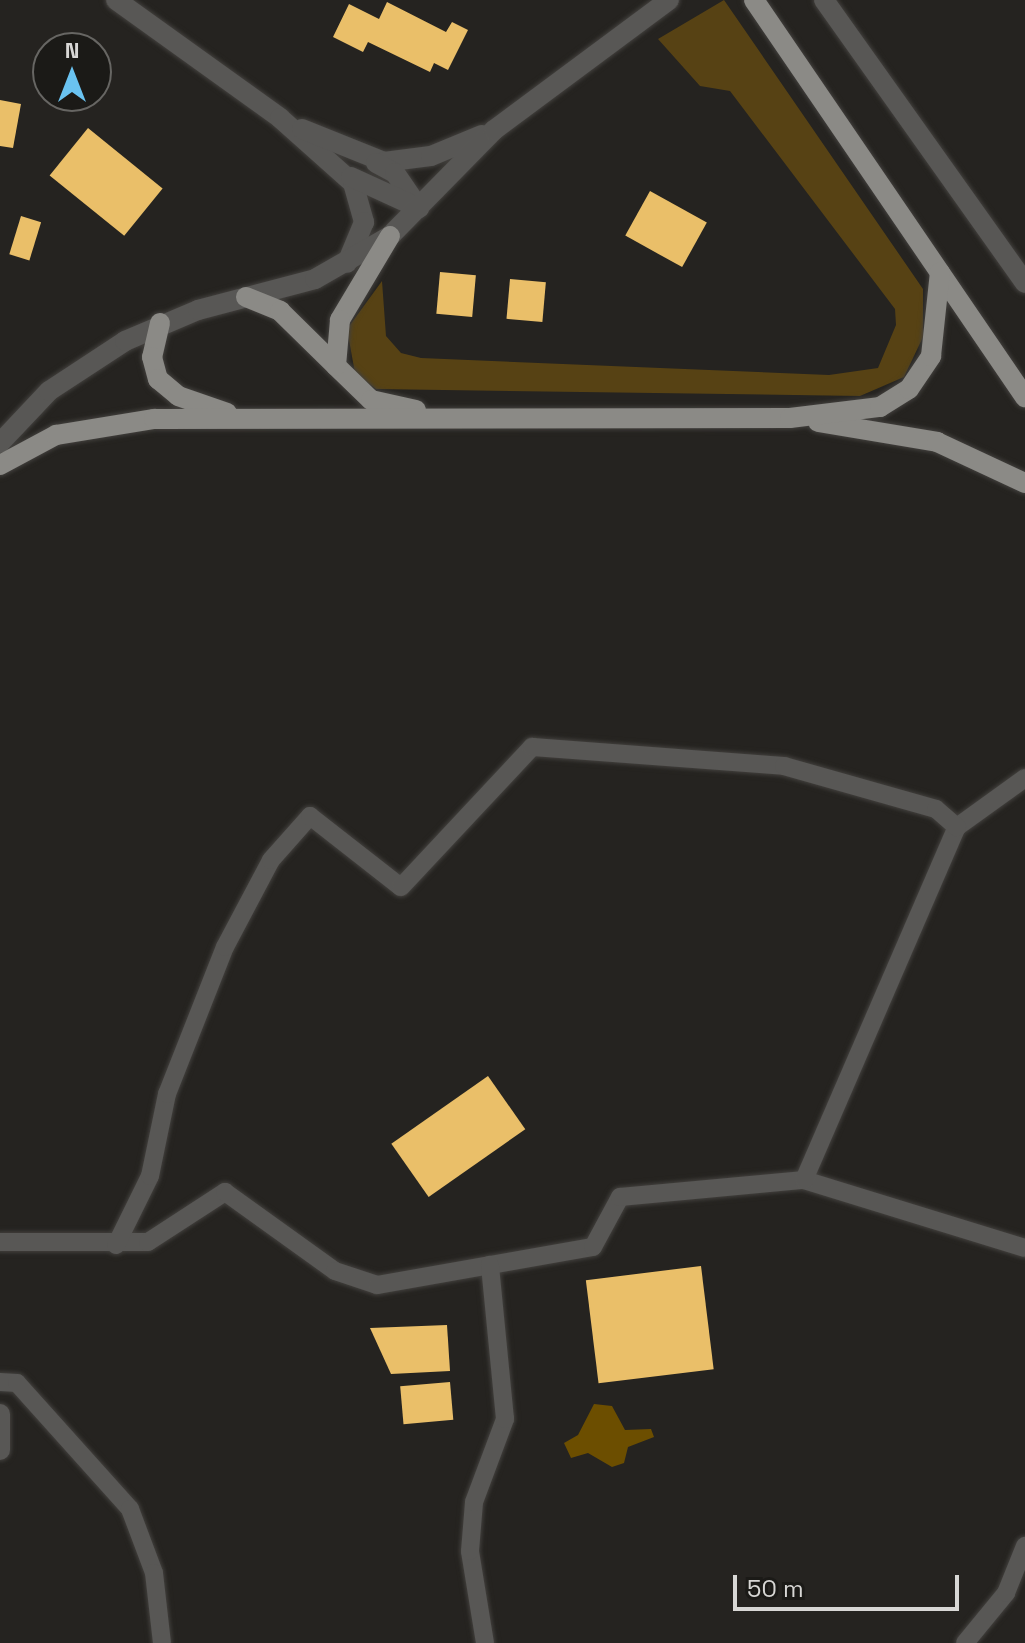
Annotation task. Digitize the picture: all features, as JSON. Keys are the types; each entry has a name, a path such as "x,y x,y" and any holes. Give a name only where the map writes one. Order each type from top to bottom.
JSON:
{"main road":[{"path":"754,0 1025,397"},
{"path":"336,366 340,320 390,236"},
{"path":"0,465 56,435 108,423 241,418 790,418 880,407 909,389 931,356 940,272"},
{"path":"246,297 280,311 371,400 447,417"},
{"path":"160,323 152,357 158,379 178,396 241,418"},
{"path":"790,418 937,442 1025,483"}],"street":[{"path":"116,0 280,118 339,170 389,200 419,208"},
{"path":"0,443 49,391 160,323 347,263 390,236 494,130 669,0"},
{"path":"824,0 1025,283"},
{"path":"280,118 395,173 419,208"},
{"path":"367,159 431,156 494,130"},
{"path":"339,170 361,200 364,222 347,263"},
{"path":"0,1414 0,1450"}],"lane":[{"path":"116,1245 150,1176 167,1094 225,947 271,860 310,816 401,887 532,747 784,766 936,809 957,827"},
{"path":"804,1180 957,827 1025,778"},
{"path":"0,1242 116,1245 148,1242 225,1192 358,1285 593,1247 620,1197 804,1180 1025,1248"},
{"path":"485,1643 470,1551 474,1502 505,1419 490,1265"},
{"path":"0,1382 17,1383 130,1509 154,1573 162,1643"},
{"path":"965,1643 1006,1593 1025,1546"}],"shaded area":[{"path":"724,0 923,289 923,337 904,377 860,396 376,389 355,373 347,329 382,281 386,336 401,353 421,358 829,375 878,368 896,325 895,309 730,91 700,86 658,39"},
{"path":"594,1404 612,1406 625,1430 651,1429 654,1437 628,1447 624,1463 612,1467 588,1453 571,1458 564,1443 578,1435"}],"building":[{"path":"387,2 446,32 452,22 468,30 448,70 434,63 430,72 368,42 363,52 333,37 349,4 379,19"},
{"path":"0,100 21,104 13,148 0,146"},
{"path":"88,128 163,188 124,236 50,175"},
{"path":"650,191 707,223 682,267 625,236"},
{"path":"21,216 41,222 29,260 9,254"},
{"path":"440,272 476,275 472,317 436,314"},
{"path":"510,279 546,282 542,322 507,319"},
{"path":"488,1076 525,1129 429,1197 391,1144"},
{"path":"701,1266 714,1369 599,1383 586,1280"},
{"path":"447,1325 450,1371 391,1374 370,1328"},
{"path":"450,1382 453,1420 404,1424 400,1386"}]}
